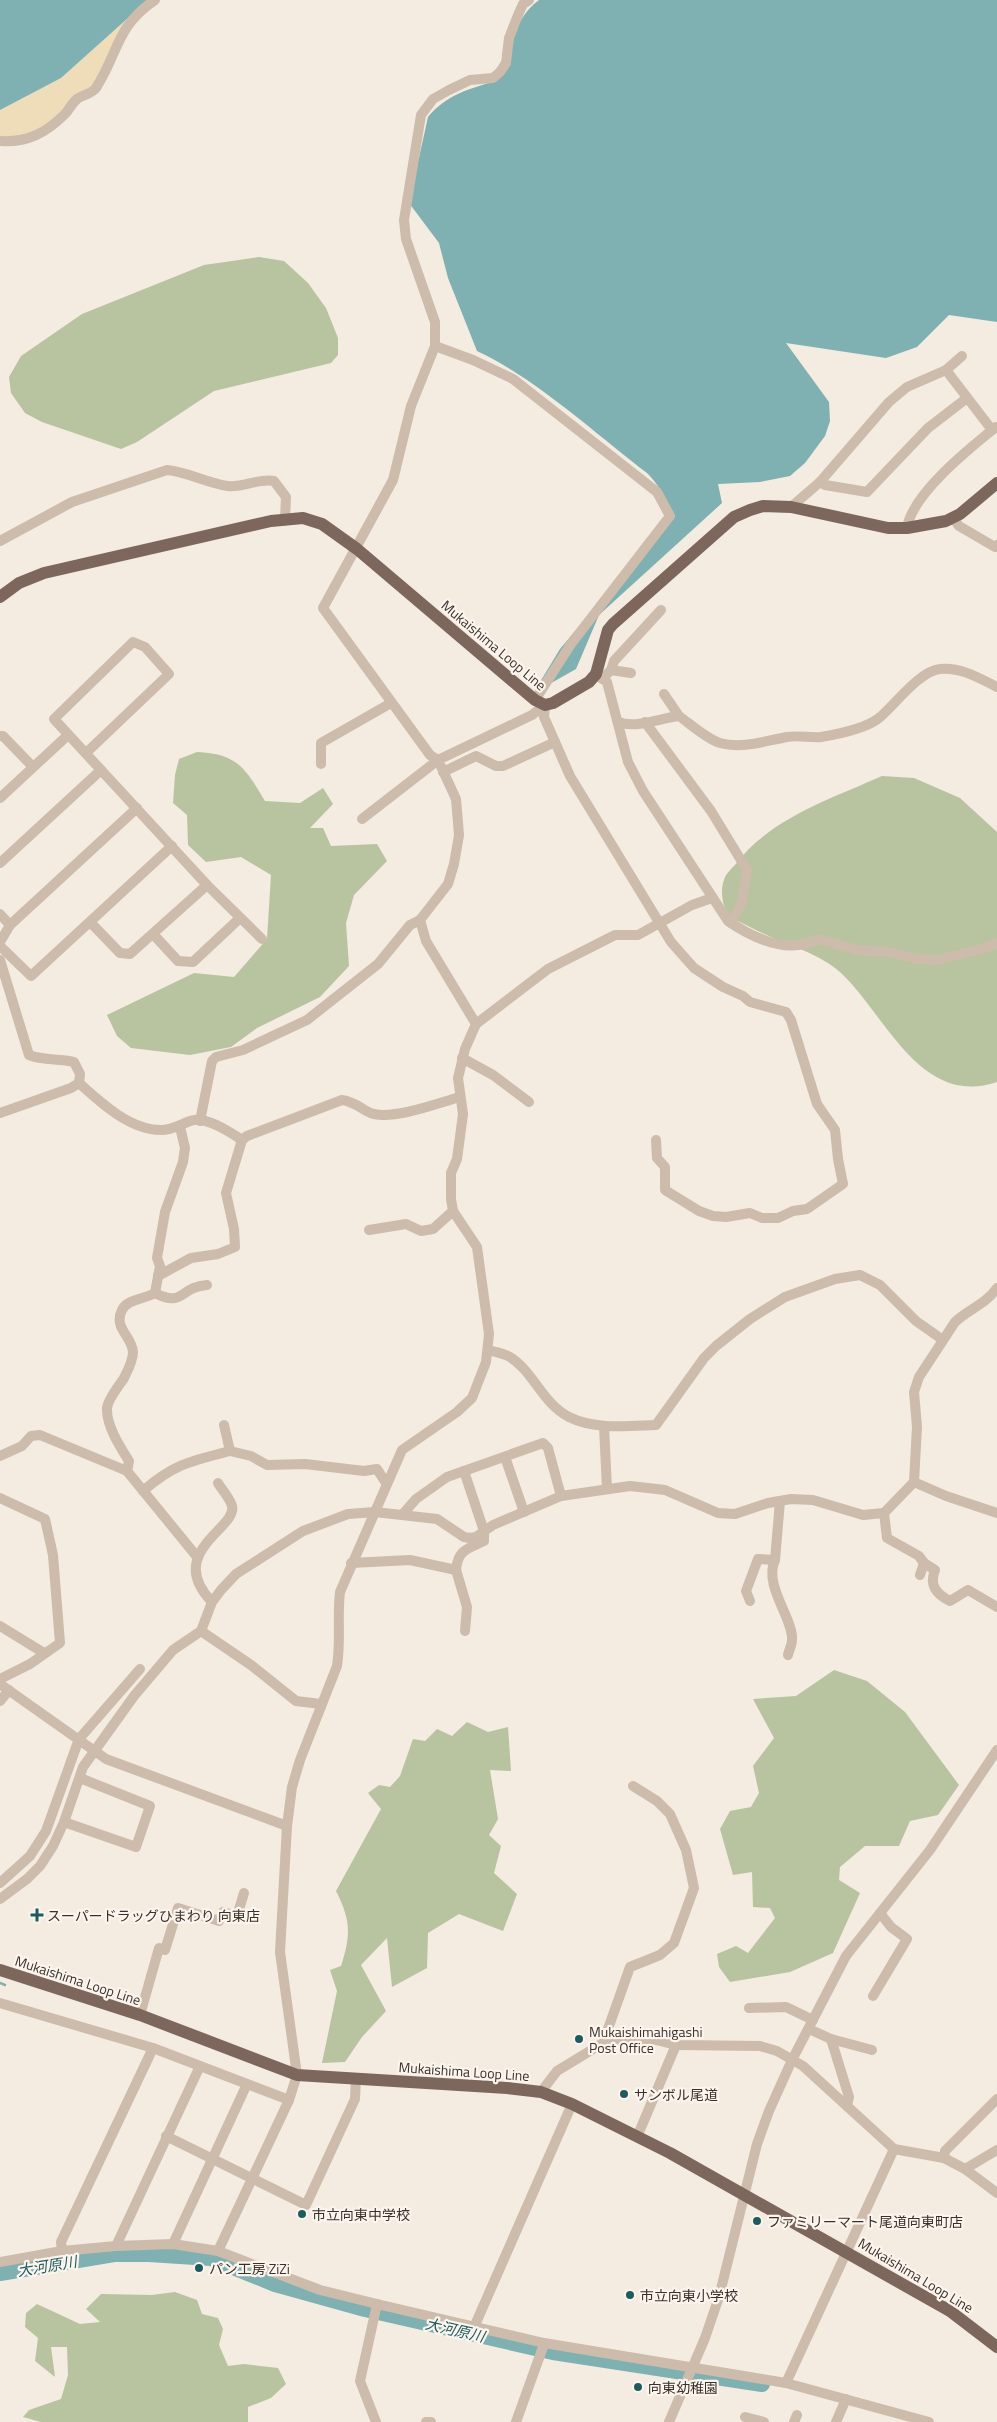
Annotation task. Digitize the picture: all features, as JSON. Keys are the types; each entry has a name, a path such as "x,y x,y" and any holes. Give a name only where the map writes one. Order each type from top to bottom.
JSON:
{"main road":[{"path":"599,676 608,630 613,624 734,516 763,506 791,507 888,528 907,528 953,518 976,503 996,485"},
{"name":"Mukaishima Loop Line","path":"0,597 19,583 44,573 285,519 303,518 322,524 357,549 540,702 599,676"},
{"name":"Mukaishima Loop Line","path":"0,1970 140,2015 297,2074 541,2092 572,2104 637,2137 847,2251 950,2311 997,2347"}],"street":[{"path":"0,141 28,140 42,133 56,124 76,100 95,90 128,23 141,9 155,0"},
{"path":"200,1121 212,1061 216,1057 244,1050 307,1020 378,964 410,926 420,920 448,884 454,864 459,835 456,800 438,760 430,755 323,608 357,549 393,480 411,406 435,346 435,322 406,239 404,220 421,115 433,99 449,90 470,80 494,78 500,72 506,63 509,38 518,15 523,4 529,0"},
{"path":"362,819 438,760 532,715 571,644 670,516 657,492 513,379 473,360 435,346"},
{"path":"791,507 820,482 889,402 906,387 946,370 962,356"},
{"path":"907,528 909,514 954,462 994,428 967,398 946,370"},
{"path":"820,482 825,485 866,492 928,428 967,398"},
{"path":"0,542 72,502 167,470 183,472 228,486 264,480 274,481 286,497 285,519"},
{"path":"953,518 958,526 995,547 997,545"},
{"path":"611,670 614,662 661,610"},
{"path":"86,753 169,674 145,647 133,642 54,719 207,884 262,940"},
{"path":"664,694 679,716 718,743 736,745 790,737 821,737 865,726 878,719 898,696 931,672 939,669 964,671 997,687"},
{"path":"631,673 611,670 599,676 607,682 628,762 642,791 712,898 731,923 744,932 778,945 791,946 812,943 818,939 858,950 890,952 917,959 936,960 982,949 997,943"},
{"path":"540,702 544,717 570,776 633,876 671,942 694,968 723,987 744,996 750,1002 786,1012 791,1020 817,1104 835,1130 843,1184 807,1209 793,1211 778,1218 762,1218 750,1213 726,1217 713,1216 699,1212 665,1190 665,1167 657,1158 656,1140"},
{"path":"321,764 321,743 391,703"},
{"path":"618,722 624,725 679,716"},
{"path":"646,722 711,811 747,870 742,902 731,923"},
{"path":"0,798 68,735"},
{"path":"0,736 3,736 33,768"},
{"path":"443,772 476,756 496,766 503,766 555,742"},
{"path":"0,863 101,770"},
{"path":"137,808 10,925 0,944 31,976 172,846"},
{"path":"90,922 120,953 130,954 207,884"},
{"path":"218,2251 290,2100 297,2074 280,1952 288,1826 292,1787 321,1704 337,1666 340,1650 338,1611 340,1592 351,1563 402,1450 458,1412 472,1398 479,1384 488,1350 488,1334 476,1247 453,1211 450,1199 451,1173 457,1159 463,1114 458,1078 462,1058 476,1024 548,968 615,935 638,934 692,905 712,898"},
{"path":"0,914 10,925"},
{"path":"153,934 178,961 193,962 240,918"},
{"path":"420,920 426,941 476,1024"},
{"path":"0,960 29,1055 41,1060 62,1059 74,1062 80,1074 79,1083"},
{"path":"462,1058 493,1075 528,1102"},
{"path":"79,1083 118,1115 139,1126 159,1130 180,1126 191,1120 200,1121 223,1127 242,1140"},
{"path":"0,1113 79,1083"},
{"path":"158,1276 178,1263 191,1258 218,1254 235,1247 234,1229 226,1193 242,1140 256,1132 342,1100 354,1101 374,1114 407,1112 460,1097"},
{"path":"127,1471 129,1461 120,1447 107,1406 130,1368 133,1352 119,1324 121,1310 127,1303 147,1298 155,1293 160,1266 157,1258 166,1212 183,1162 185,1148 180,1126"},
{"path":"369,1230 406,1224 421,1231 433,1229 453,1211"},
{"path":"488,1350 508,1356 520,1365 533,1384 554,1406 570,1417 604,1426 656,1425 704,1358 716,1346 750,1319 785,1297 835,1279 860,1275 880,1285 916,1321 943,1340"},
{"path":"155,1293 167,1299 174,1299 195,1286 207,1285"},
{"path":"0,1899 27,1879 40,1866 54,1846 83,1767 134,1696 173,1650 201,1631 212,1602 236,1574 303,1531 348,1514 374,1512 437,1519 464,1537 476,1537 484,1531 561,1496 630,1486 665,1490 718,1513 735,1514 790,1499 813,1500 863,1515 884,1513 914,1482 917,1428 914,1392 919,1377 943,1340 963,1314 982,1304 997,1288"},
{"path":"224,1425 230,1451"},
{"path":"604,1426 607,1489"},
{"path":"0,1456 22,1446 31,1436 40,1435 127,1471 198,1558"},
{"path":"402,1515 424,1493 447,1477 543,1443 548,1448 561,1496"},
{"path":"143,1490 158,1478 183,1463 230,1451 251,1456 272,1465 304,1464 341,1470 377,1469 386,1484"},
{"path":"504,1457 524,1512"},
{"path":"464,1471 484,1531 484,1541 463,1551 457,1557 456,1570 466,1607 465,1631"},
{"path":"914,1482 946,1496 997,1513"},
{"path":"212,1602 196,1578 195,1570 198,1558 214,1533 232,1513 232,1506 218,1483"},
{"path":"0,1498 45,1519 53,1555 60,1643 30,1664 0,1680"},
{"path":"780,1501 772,1566 774,1589 793,1638 788,1655"},
{"path":"884,1513 887,1538 919,1556 924,1563 935,1570 932,1578 934,1589 940,1596 950,1601 968,1590 997,1607"},
{"path":"750,1600 746,1591 758,1559 774,1560"},
{"path":"351,1563 410,1560 456,1570"},
{"path":"920,1575 924,1563"},
{"path":"0,1626 44,1653"},
{"path":"201,1631 250,1665 296,1701 321,1704"},
{"path":"0,1883 30,1856 46,1831 79,1739 140,1669"},
{"path":"0,1684 106,1759 288,1826"},
{"path":"0,1701 9,1690"},
{"path":"669,2422 693,2368 718,2297 757,2144 769,2110 792,2060 846,1956 930,1850 997,1750"},
{"path":"64,1822 136,1847 150,1806 80,1778"},
{"path":"603,2043 630,1967 660,1954 674,1943 694,1888 686,1850 670,1814 657,1801 633,1786"},
{"path":"140,2015 159,1948 165,1950 178,1908 219,1920 223,1912 236,1916 244,1893"},
{"path":"873,1996 907,1939 891,1927 880,1913"},
{"path":"0,2003 152,2048 290,2100"},
{"path":"749,2008 786,2007 831,2039 872,2050"},
{"path":"541,2092 557,2071 603,2043 652,2039 676,2044 760,2046 803,2066 894,2149 944,2158 965,2169 997,2193"},
{"path":"831,2039 849,2097 847,2106"},
{"path":"637,2137 676,2044"},
{"path":"62,2251 61,2242 152,2048"},
{"path":"116,2246 200,2066"},
{"path":"166,2136 306,2205 356,2099 356,2078"},
{"path":"173,2244 247,2084"},
{"path":"944,2158 945,2151 997,2099"},
{"path":"475,2326 572,2104"},
{"path":"786,2382 894,2149"},
{"path":"965,2169 997,2150"},
{"path":"0,2262 62,2251 116,2246 173,2244 218,2251 320,2290 377,2304 544,2343 786,2382 930,2422"},
{"path":"376,2422 360,2381 377,2304"},
{"path":"516,2422 542,2350"},
{"path":"836,2422 846,2399"},
{"path":"745,2416 764,2422"},
{"path":"426,2422 431,2422"}],"green space":[{"path":"259,257 284,261 308,283 326,308 338,338 338,355 331,363 214,391 137,442 121,449 42,422 25,413 11,393 9,377 21,356 82,314 204,265"},
{"path":"197,752 222,756 239,765 252,780 265,801 300,803 323,788 333,804 310,828 323,828 331,846 377,844 387,861 354,895 346,923 349,966 320,997 257,1028 231,1047 190,1055 131,1048 117,1036 107,1015 194,973 234,977 267,939 271,875 241,857 206,862 188,845 187,815 173,803 175,775 179,759"},
{"path":"882,776 914,778 960,798 997,832 997,1082 970,1087 946,1082 926,1070 907,1053 841,973 821,959 761,933 737,920 730,916 725,908 722,894 726,876 749,849 783,822 822,802"},
{"path":"834,1670 867,1681 905,1712 959,1785 938,1815 910,1821 899,1846 865,1846 840,1867 839,1880 860,1893 833,1953 790,1972 730,1982 719,1967 717,1954 736,1946 748,1953 775,1918 770,1908 753,1907 752,1872 733,1875 720,1829 730,1811 751,1807 759,1793 753,1766 774,1738 753,1699 796,1696"},
{"path":"467,1722 488,1732 508,1727 511,1771 490,1770 498,1819 489,1835 501,1846 494,1873 517,1894 503,1931 459,1914 428,1933 427,1968 392,1987 387,1938 361,1965 386,2011 362,2037 345,2062 322,2063 337,1991 330,1970 341,1966 348,1936 345,1911 336,1891 381,1809 368,1793 379,1785 390,1787 400,1776 413,1739 425,1741 437,1729 452,1736"},
{"path":"175,2292 197,2300 202,2314 218,2318 223,2329 219,2345 228,2366 244,2364 278,2368 286,2384 271,2398 248,2407 248,2422 41,2422 23,2417 29,2410 61,2399 68,2375 67,2347 51,2347 55,2377 35,2361 38,2338 25,2327 26,2313 37,2304 80,2324 100,2322 86,2309 101,2294 152,2295"}],"sand":[{"path":"126,19 94,85 61,114 28,136 0,138 0,110 61,78"}],"water":[{"path":"0,0 148,0 61,78 0,110"},
{"path":"539,0 997,0 997,322 949,315 917,347 886,358 786,343 829,402 830,421 825,436 805,463 790,476 760,482 718,484 722,503 599,615 576,669 546,686 540,682 560,649 669,519 669,507 659,488 647,473 542,391 499,362 477,351 448,278 439,243 409,203 428,117 450,98 495,81 517,26 531,7"}],"waterway":[{"path":"0,1983 5,1985"},
{"name":"大河原川","path":"0,2273 114,2254 211,2258 275,2284 365,2309 553,2352 762,2384"}],"place":[{"name":"スーパードラッグひまわり 向東店","path":"37,1915"},
{"name":"Mukaishimahigashi Post Office","path":"579,2039"},
{"name":"サンボル尾道","path":"624,2094"},
{"name":"市立向東中学校","path":"302,2214"},
{"name":"ファミリーマート尾道向東町店","path":"757,2221"},
{"name":"パン工房 ZiZi","path":"199,2268"},
{"name":"市立向東小学校","path":"630,2295"},
{"name":"向東幼稚園","path":"638,2387"}]}
